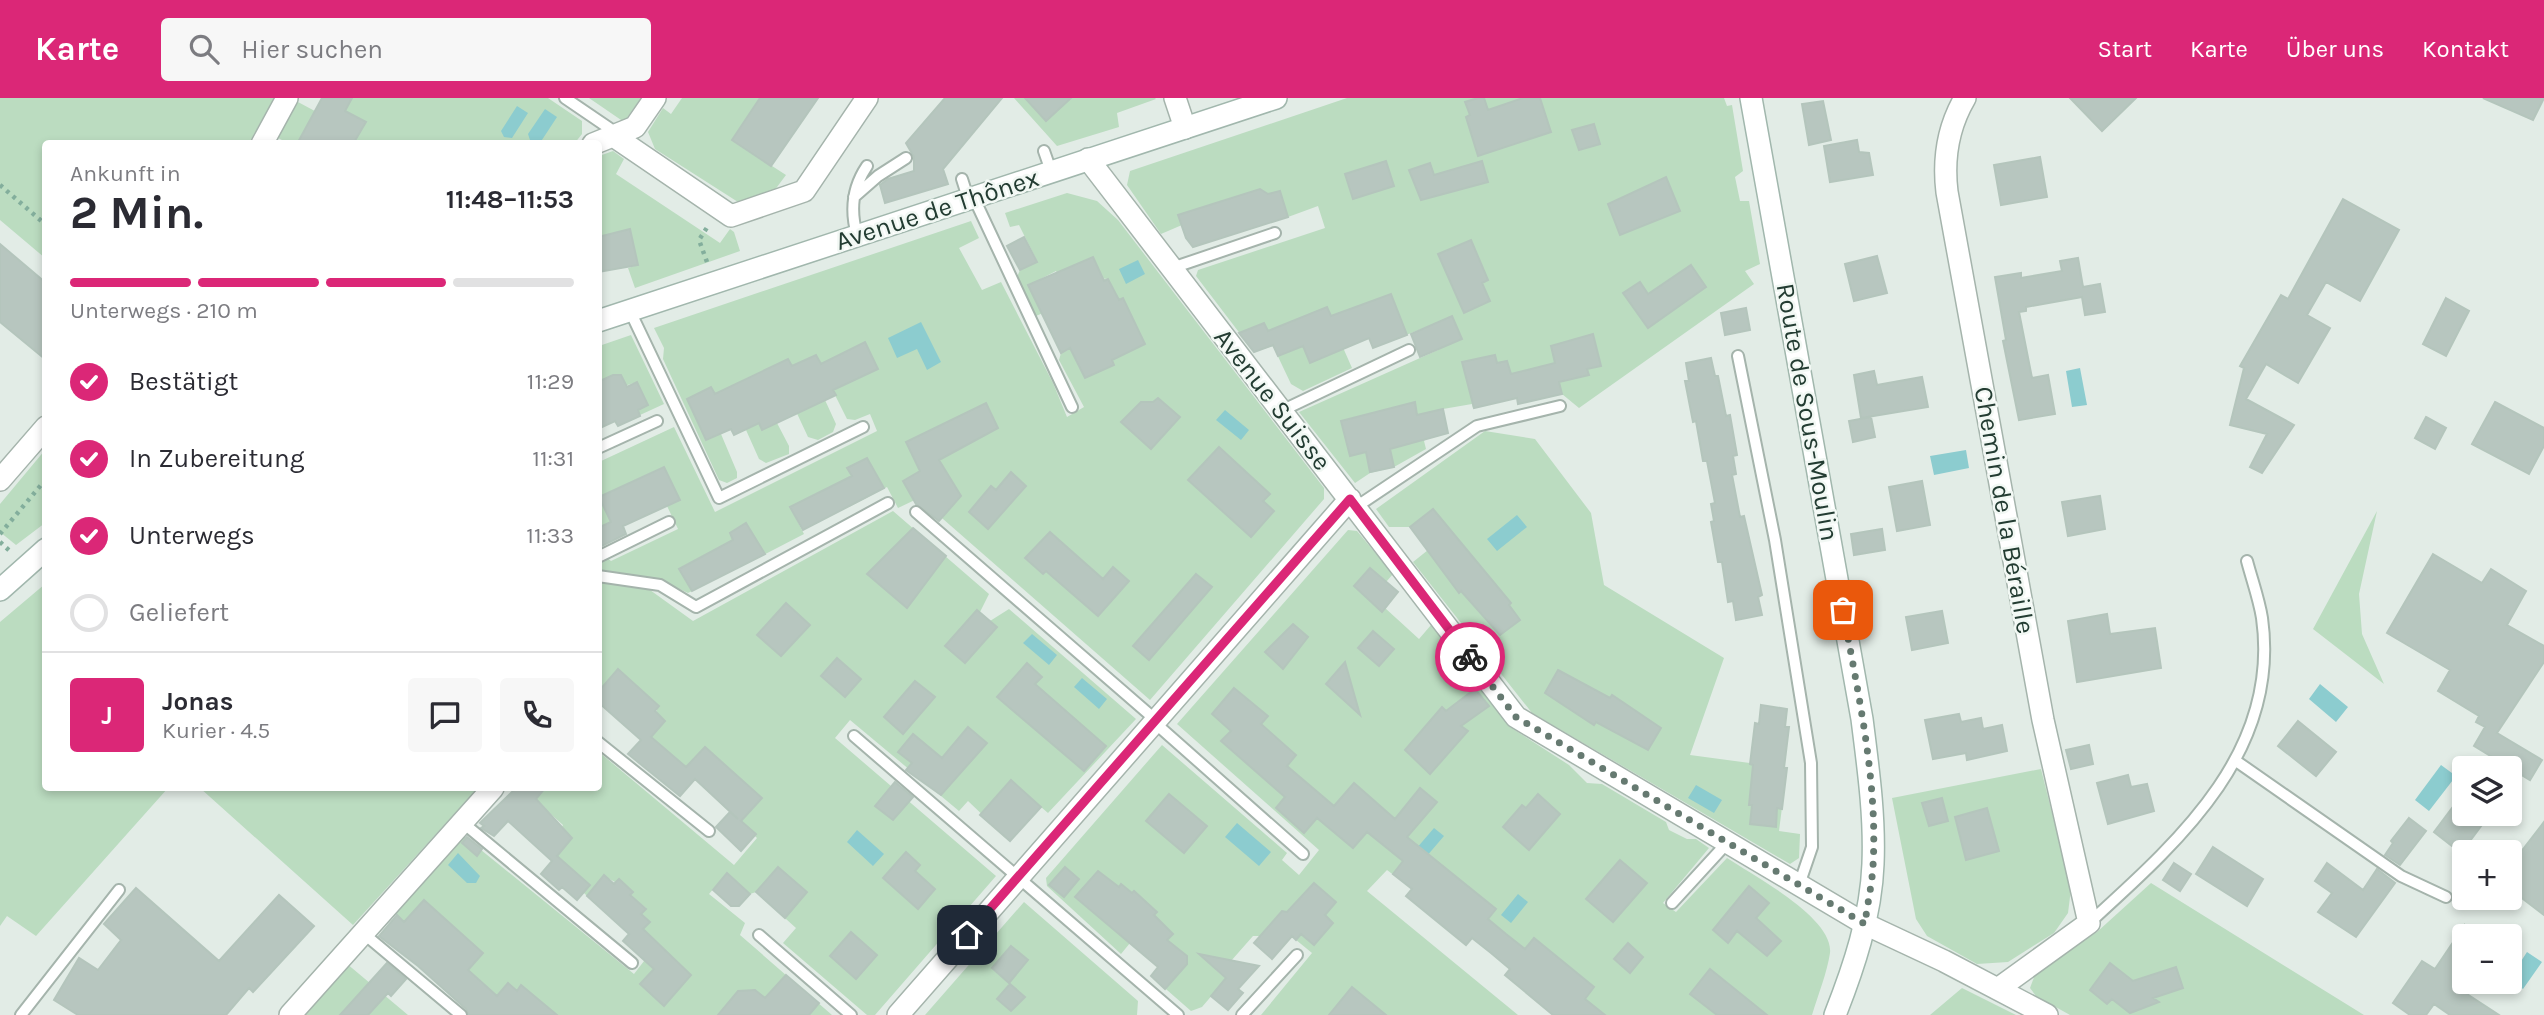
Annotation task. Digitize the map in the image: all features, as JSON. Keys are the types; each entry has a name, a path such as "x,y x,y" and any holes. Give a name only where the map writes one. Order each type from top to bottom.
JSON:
{"street":[{"path":"264,140 287,98"},
{"path":"598,140 615,137 635,127 655,98"},
{"path":"615,137 731,216 804,191 867,98"},
{"path":"1175,98 1185,128"},
{"name":"Avenue de Thônex","path":"602,320 857,235 1048,161 1088,159 1276,98"},
{"name":"Route de Sous-Moulin","path":"1751,98 1862,719 1873,819 1873,866 1865,924 1854,967 1835,1015"},
{"name":"Chemin de la Béraille","path":"1965,98 1951,126 1947,145 1947,192 2043,720 2089,923"},
{"name":"Avenue Suisse","path":"1088,159 1516,717 1865,924 1998,988 2047,1015"},
{"path":"0,480 42,432"},
{"path":"898,1015 1019,875 1353,503"},
{"path":"0,590 42,553"},
{"path":"290,1015 490,791"},
{"path":"1998,988 2089,923"}],"lane":[{"path":"565,98 609,128 615,137"},
{"path":"854,197 878,176 906,158"},
{"path":"857,235 851,215 857,181 867,166"},
{"path":"968,191 1072,407"},
{"path":"1172,268 1275,233"},
{"path":"630,311 719,498 863,427"},
{"path":"1282,411 1409,350"},
{"path":"1738,356 1775,540 1811,763 1812,847 1799,885"},
{"path":"1353,503 1477,426 1560,407"},
{"path":"602,446 657,421"},
{"path":"602,577 660,585 696,607 888,503"},
{"path":"916,512 1303,854"},
{"path":"602,555 670,522"},
{"path":"2089,923 2186,830 2221,788 2236,761 2255,712 2262,663 2262,617 2247,561"},
{"path":"854,737 1019,875 1178,1015"},
{"path":"602,745 709,831"},
{"path":"2236,761 2401,876 2446,897"},
{"path":"462,822 632,964"},
{"path":"1672,903 1727,843"},
{"path":"21,1015 118,890"},
{"path":"363,933 461,1015"},
{"path":"759,935 851,1015"},
{"path":"1242,1015 1297,954"}],"path":[{"path":"0,186 42,222"},
{"path":"714,283 699,240 720,209"},
{"path":"0,534 42,484"}],"green space":[{"path":"0,98 274,98 251,140 42,140 42,255 0,220"},
{"path":"352,98 548,98 582,121 582,134 577,140 352,140 366,122 345,111"},
{"path":"589,98 641,98 624,122"},
{"path":"682,98 760,98 732,140 786,175 774,191 738,202 655,149 648,132 663,108 671,114"},
{"path":"1014,98 1156,99 1117,113 1119,127 1057,146"},
{"path":"1347,98 1724,98 1727,106 1732,105 1743,171 1735,177 1740,201 1749,201 1760,264 1745,271 1754,284 1579,408 1562,394 1540,399 1533,369 1502,396 1503,401 1473,408 1472,404 1443,409 1448,433 1427,437 1424,441 1426,449 1394,467 1370,473 1355,483 1299,412 1438,350 1429,326 1373,348 1367,332 1341,343 1352,368 1303,391 1291,384 1273,346 1254,352 1196,276 1198,270 1325,228 1318,206 1288,217 1280,191 1268,194 1260,189 1178,215 1182,225 1161,234 1127,185 1130,171"},
{"path":"298,102 326,117 338,140 282,140 278,138"},
{"path":"613,151 624,159 616,174 720,243 730,229 734,232 740,251 635,288 628,268 638,265 630,229 602,236 602,155"},
{"path":"1067,193 1097,201 1118,220 1324,488 1324,499 1150,700 919,498 898,508 887,487 849,507 820,498 817,493 790,507 804,534 738,568 727,549 706,554 680,568 692,591 688,593 664,582 632,577 693,621 893,511 989,594 980,612 990,621 1009,609 1136,719 1048,813 1041,807 1010,841 968,801 959,811 850,720 835,738 996,876 875,1015 867,1015 783,943 796,928 756,892 750,894 727,873 709,894 745,923 740,935 832,1015 552,1015 522,986 517,991 508,983 497,996 458,971 470,941 424,900 404,922 395,913 376,934 373,932 456,843 465,837 634,974 658,943 643,929 650,922 641,914 646,908 630,895 633,892 604,876 587,896 583,892 590,885 577,874 570,882 549,864 572,838 561,829 563,825 535,800 540,794 536,791 602,791 602,755 734,865 757,838 718,801 722,797 710,786 706,790 651,737 658,705 618,669 602,688 602,554 611,561 678,529 667,506 679,500 663,467 602,496 602,461 674,427 715,512 877,431 870,414 855,420 847,419 835,395 825,400 836,424 833,432 818,440 808,437 794,407 777,423 789,446 789,454 766,463 759,459 746,430 734,435 731,429 721,434 737,478 727,483 719,480 663,359 664,348 654,328 971,221 979,238 959,248 982,290 1001,282 1053,383 1067,417 1084,407 1059,360 1061,353 1070,349 1085,378 1113,365 1112,360 1145,344 1123,299 1119,300 1108,279 1059,275 1056,271 1029,285 1043,313 1036,316 1017,277 1020,270 1037,261 1019,225 1010,227 1005,213"},
{"path":"631,335 664,404 640,415 638,410 648,405 637,382 602,393 602,345"},
{"path":"1485,431 1535,439 1591,513 1604,585 1724,658 1690,755 1787,768 1779,831 1800,834 1799,858 1790,864 1532,713 1413,562 1428,550 1410,527 1389,527 1376,509"},
{"path":"42,454 42,525 16,545 0,532 0,504"},
{"path":"602,503 611,522 602,526"},
{"path":"2377,511 2359,594 2362,634 2384,684 2313,629"},
{"path":"1348,530 1357,531 1393,574 1373,597 1419,639 1431,625 1510,727 1569,765 1587,783 1602,784 1666,822 1669,830 1687,839 1696,839 1709,848 1663,903 1676,912 1727,858 1806,912 1828,940 1830,953 1812,1015 1572,1015 1594,987 1534,939 1510,969 1472,938 1496,909 1435,860 1412,889 1387,870 1367,891 1518,1015 1261,1015 1312,953 1273,921 1260,936 1253,936 1231,961 1225,960 1216,970 1226,979 1202,1007 1191,1011 1151,976 1161,964 1130,943 1121,954 1047,886 1046,878 1162,745 1287,853 1282,860 1299,875 1319,850 1177,724"},
{"path":"42,587 42,791 165,791 36,936 7,916 0,926 0,622"},
{"path":"2041,769 2071,889 2068,913 2054,933 2008,962 1977,964 1927,936 1916,919 1892,798"},
{"path":"203,791 475,791 353,925"},
{"path":"2151,883 2364,1015 2070,1015 2036,996 2030,988 2036,972 2097,932"},
{"path":"1024,902 1138,1001 1137,1015 925,1015"},
{"path":"346,963 408,1015 303,1015"},
{"path":"1962,988 2016,1015 1930,1015"}],"water":[{"path":"517,106 528,113 512,138 504,137 501,131"},
{"path":"545,109 557,117 542,140 530,140 528,134"},
{"path":"1138,260 1145,274 1126,284 1119,269"},
{"path":"921,322 941,362 927,370 917,349 897,358 888,338"},
{"path":"2080,368 2087,405 2072,407 2066,371"},
{"path":"1225,410 1249,430 1241,440 1216,420"},
{"path":"1966,450 1969,468 1934,475 1930,456"},
{"path":"1517,515 1527,527 1497,551 1487,539"},
{"path":"1032,634 1057,655 1049,665 1023,643"},
{"path":"1082,678 1107,699 1099,709 1074,687"},
{"path":"2320,684 2348,707 2336,722 2309,699"},
{"path":"2441,765 2452,773 2452,781 2429,811 2415,800"},
{"path":"1696,785 1722,800 1714,813 1688,798"},
{"path":"1237,823 1271,852 1259,866 1225,837"},
{"path":"1434,828 1444,836 1426,857 1416,849"},
{"path":"857,830 884,854 873,866 847,842"},
{"path":"458,853 480,876 476,883 467,883 448,865"},
{"path":"1518,894 1528,902 1511,923 1501,915"},
{"path":"2527,952 2542,962 2523,989 2522,988 2522,960"}],"building":[{"path":"322,98 352,98 345,111 366,122 355,140 299,140"},
{"path":"760,98 818,98 771,166 732,140"},
{"path":"945,98 1002,98 943,169 948,184 885,203 880,185 888,179 914,171 914,157 906,143"},
{"path":"1025,98 1071,98 1046,121"},
{"path":"1484,98 1488,110 1523,98 1540,98 1551,132 1478,156 1466,117 1470,115 1465,102"},
{"path":"2070,98 2136,98 2102,131"},
{"path":"2483,98 2544,98 2533,120"},
{"path":"1823,101 1831,140 1809,145 1802,104"},
{"path":"1594,124 1600,144 1579,150 1572,130"},
{"path":"1857,140 1859,152 1869,153 1873,175 1830,182 1824,146"},
{"path":"2040,157 2047,197 2001,205 1994,165"},
{"path":"1386,161 1394,186 1353,199 1345,174"},
{"path":"1482,161 1488,182 1421,200 1409,170 1430,163 1434,175"},
{"path":"1666,177 1680,211 1620,235 1608,204"},
{"path":"1260,189 1268,194 1280,191 1288,217 1193,247 1186,238 1178,215"},
{"path":"2343,199 2399,230 2360,301 2326,282 2307,315 2330,328 2298,383 2266,364 2246,399 2294,425 2262,473 2250,467 2267,434 2230,425 2244,368 2240,366 2281,295 2288,299"},
{"path":"630,229 638,265 602,271 602,236"},
{"path":"1024,237 1037,262 1020,270 1007,246"},
{"path":"1471,240 1488,280 1482,283 1490,301 1464,313 1438,254"},
{"path":"0,244 42,280 42,357 0,322"},
{"path":"1877,256 1887,293 1854,301 1845,264"},
{"path":"1093,257 1104,281 1108,279 1119,300 1123,298 1145,344 1112,360 1114,365 1085,378 1070,348 1061,353 1028,285"},
{"path":"2078,258 2083,287 2100,284 2105,312 2085,315 2082,297 2026,307 2026,311 2019,312 2032,378 2048,375 2055,414 2019,420 2003,341 2006,340 1995,277 2021,273 2021,278 2062,271 2060,261"},
{"path":"1691,265 1706,287 1648,328 1623,293 1640,282 1648,294"},
{"path":"1391,294 1407,335 1373,348 1369,338 1310,363 1303,346 1278,356 1273,345 1254,352 1239,333 1264,323 1268,331 1327,307 1331,316"},
{"path":"2446,298 2469,311 2446,356 2423,344"},
{"path":"1746,308 1750,330 1725,335 1721,313"},
{"path":"1452,316 1462,339 1420,357 1411,334"},
{"path":"1593,334 1601,366 1587,369 1589,375 1559,382 1562,394 1518,404 1517,398 1474,408 1462,362 1495,355 1497,363 1507,361 1511,374 1555,363 1551,346"},
{"path":"865,342 878,369 833,390 836,395 762,430 759,423 734,435 731,429 706,440 687,399 711,387 715,394 788,359 792,366 816,355 821,364"},
{"path":"1711,358 1715,376 1718,376 1726,416 1730,415 1737,455 1733,456 1736,474 1732,475 1740,517 1744,516 1762,595 1758,597 1762,615 1736,620 1733,601 1728,602 1722,562 1718,562 1711,522 1714,521 1711,504 1715,503 1707,461 1703,461 1685,381 1689,381 1686,363"},
{"path":"1874,371 1877,385 1922,377 1928,407 1861,418 1854,375"},
{"path":"621,375 627,387 637,382 648,405 638,410 640,416 618,426 615,421 602,427 602,380"},
{"path":"1158,398 1180,417 1151,449 1121,422 1141,402 1153,402"},
{"path":"1415,402 1417,415 1443,409 1448,433 1390,449 1394,467 1370,472 1366,452 1350,456 1341,421"},
{"path":"2495,402 2544,428 2544,446 2529,474 2472,444"},
{"path":"986,403 998,428 939,460 961,496 939,521 916,504 903,481 920,471 906,442"},
{"path":"1871,417 1875,437 1853,442 1849,421"},
{"path":"2426,417 2446,428 2435,449 2415,438"},
{"path":"1219,447 1270,494 1263,501 1274,511 1251,537 1188,480"},
{"path":"867,458 884,488 803,530 790,507 852,476 847,468"},
{"path":"664,467 680,500 623,526 626,534 602,546 602,526 611,522 602,503 602,496"},
{"path":"1011,472 1026,486 988,529 969,512 991,486 996,490"},
{"path":"1922,481 1930,525 1897,531 1889,487"},
{"path":"2100,496 2105,529 2068,536 2062,502"},
{"path":"1433,509 1511,603 1509,605 1520,620 1500,635 1461,591 1459,593 1410,527"},
{"path":"746,523 765,554 692,591 679,569 733,540 730,533"},
{"path":"913,528 946,556 907,608 867,574"},
{"path":"1882,529 1885,550 1854,555 1851,534"},
{"path":"1050,532 1103,579 1113,567 1129,581 1098,616 1046,571 1043,574 1025,558"},
{"path":"2433,554 2482,583 2491,569 2526,591 2507,625 2544,646 2544,662 2497,733 2542,760 2530,780 2522,775 2522,756 2490,756 2474,746 2485,727 2476,722 2479,716 2438,691 2450,670 2387,633"},
{"path":"1370,568 1398,592 1382,612 1354,586"},
{"path":"1196,574 1212,587 1149,660 1133,646"},
{"path":"786,603 810,625 781,656 757,635"},
{"path":"977,610 997,627 965,663 945,646"},
{"path":"1942,611 1948,643 1912,650 1906,617"},
{"path":"2107,614 2110,634 2155,628 2161,668 2077,682 2068,621"},
{"path":"1293,624 1308,637 1283,669 1265,652"},
{"path":"1373,631 1394,649 1379,666 1358,648"},
{"path":"837,658 861,679 845,697 821,676"},
{"path":"1345,662 1360,715 1326,684"},
{"path":"1027,663 1042,677 1035,684 1106,746 1084,771 997,697"},
{"path":"618,669 659,706 655,711 665,721 651,737 686,767 705,747 762,798 741,821 756,834 741,851 716,827 730,812 738,819 695,779 680,796 628,754 641,740 602,706 602,687"},
{"path":"1558,670 1610,698 1612,695 1661,728 1648,750 1596,722 1594,725 1545,693"},
{"path":"915,681 935,697 903,734 884,717"},
{"path":"1234,688 1268,716 1261,724 1296,755 1287,766 1334,806 1354,783 1395,819 1420,788 1437,802 1407,837 1496,909 1488,919 1506,934 1525,949 1534,938 1594,987 1585,999 1605,1015 1553,1015 1505,975 1510,969 1491,953 1472,938 1466,945 1406,896 1412,889 1393,874 1403,861 1367,832 1353,848 1317,818 1304,833 1276,808 1285,797 1221,741 1231,731 1212,714"},
{"path":"1475,689 1489,706 1461,726 1468,731 1430,774 1405,750 1442,707 1446,711"},
{"path":"1761,705 1787,709 1785,727 1789,727 1784,768 1787,768 1782,809 1777,808 1776,827 1750,824 1753,765 1750,764 1755,723 1759,724"},
{"path":"1959,714 1961,722 1981,718 1983,729 2002,725 2007,751 1967,760 1966,753 1933,759 1925,720"},
{"path":"2298,721 2336,752 2316,776 2278,746"},
{"path":"968,727 987,743 941,795 906,770 912,763 898,752 913,734 942,758"},
{"path":"2089,745 2093,764 2071,769 2066,750"},
{"path":"2128,775 2131,787 2147,784 2154,811 2108,824 2097,783"},
{"path":"1011,780 1041,807 1010,841 980,815"},
{"path":"895,782 913,797 893,820 875,806"},
{"path":"513,791 543,791 536,799 572,838 557,856 590,885 577,900 562,887 559,890 541,874 552,861 508,821 494,836 481,828 484,826 480,823"},
{"path":"1169,794 1207,826 1184,853 1146,821"},
{"path":"1538,794 1560,814 1529,850 1503,827 1522,805 1526,808"},
{"path":"1942,798 1948,821 1929,826 1922,803"},
{"path":"1987,808 1999,851 1966,860 1955,817"},
{"path":"2452,808 2452,826 2481,826 2471,840 2452,840 2452,846 2434,832"},
{"path":"2409,818 2426,831 2400,865 2385,855 2393,843 2391,841"},
{"path":"2544,822 2544,915 2522,898 2522,850"},
{"path":"467,837 482,849 477,856 462,843"},
{"path":"2213,847 2263,879 2247,906 2196,874"},
{"path":"906,852 920,865 915,871 935,889 918,909 883,878"},
{"path":"1620,860 1647,883 1613,922 1586,899"},
{"path":"2174,863 2191,874 2180,891 2163,880"},
{"path":"2327,863 2363,890 2377,869 2395,883 2356,937 2318,912 2332,893 2315,881"},
{"path":"778,867 807,892 785,918 756,892"},
{"path":"1065,867 1079,879 1064,897 1049,885"},
{"path":"1098,871 1119,887 1121,884 1132,893 1134,891 1157,912 1154,915 1173,934 1167,940 1187,956 1187,964 1165,989 1151,976 1158,967 1075,897"},
{"path":"727,873 750,894 739,906 731,906 713,890"},
{"path":"604,875 614,884 619,879 633,892 630,895 646,909 641,914 650,922 643,929 691,975 664,1006 640,984 654,969 623,941 629,934 587,896"},
{"path":"1314,883 1336,902 1325,915 1333,923 1314,945 1301,934 1296,940 1292,936 1272,959 1254,943 1282,911 1287,912"},
{"path":"1749,886 1769,903 1756,918 1781,941 1767,956 1737,931 1728,943 1713,930"},
{"path":"136,888 219,961 279,895 314,926 253,992 249,988 226,1015 78,1015 54,1000 79,958 98,970 121,940 104,924"},
{"path":"424,900 483,953 468,970 497,996 508,983 517,991 521,985 557,1015 469,1015 466,1009 418,966 379,936 397,915 404,922"},
{"path":"851,932 877,955 856,979 830,956"},
{"path":"1628,943 1643,957 1630,973 1614,959"},
{"path":"2452,944 2452,994 2467,994 2499,1015 2450,1015 2434,1004 2426,1015 2410,1015 2393,1003 2422,961 2435,969"},
{"path":"1011,946 1028,960 1009,983 992,968"},
{"path":"1199,954 1259,966 1238,989 1243,993 1228,1010 1211,996 1226,978"},
{"path":"387,963 406,979 391,996 388,993 368,1015 340,1015"},
{"path":"2110,963 2133,981 2176,967 2183,988 2153,998 2159,1002 2130,1013 2112,999 2107,1004 2090,990"},
{"path":"1710,969 1767,1015 1717,1015 1690,994"},
{"path":"786,975 819,1003 809,1015 718,1015 738,991 755,990 765,998"},
{"path":"1010,984 1025,997 1011,1011 997,999"},
{"path":"1352,987 1386,1015 1329,1015"}],"way so far":[{"path":"1470,657 1516,717 1865,924 1873,866 1872,807 1862,719 1843,610"}],"route":[{"path":"967,935 1350,499 1470,657"}]}
